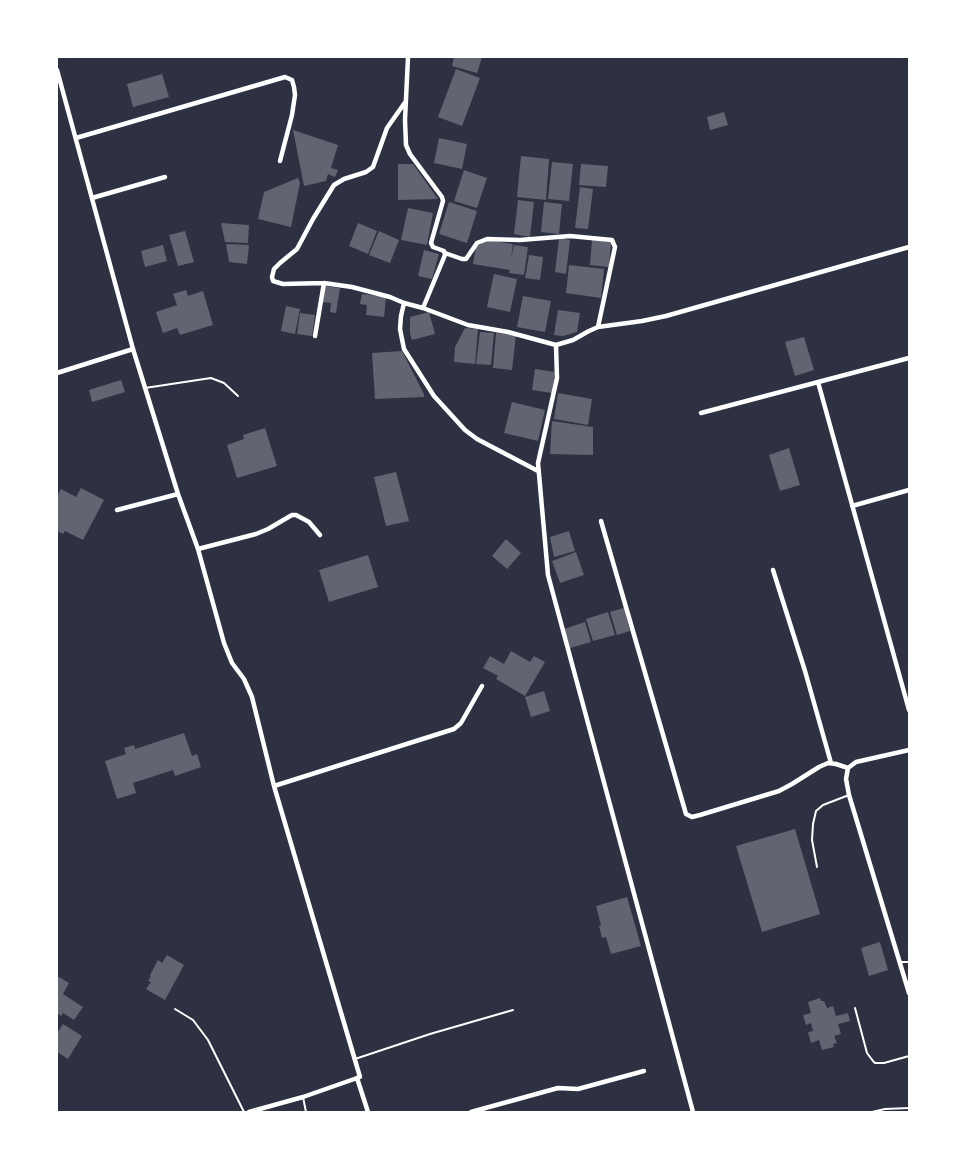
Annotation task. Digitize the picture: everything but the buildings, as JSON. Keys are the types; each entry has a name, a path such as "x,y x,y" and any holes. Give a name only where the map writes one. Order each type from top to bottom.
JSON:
{"street":[{"path":"408,57 405,139 408,150 443,198 431,243 433,247 466,259 477,243 487,239 520,240 570,236 612,240 615,247 598,327"},
{"path":"57,70 133,349 178,494 198,549 228,655 244,679 252,697 274,786 360,1077 249,1112"},
{"path":"76,138 285,77 292,80 295,95 280,161"},
{"path":"406,101 387,128 373,167 334,185 300,246 277,265 273,272 273,281 283,284 324,283 352,287 390,297 468,325 508,332 556,345 573,340 598,327 666,316 909,247"},
{"path":"92,198 165,177"},
{"path":"423,308 445,253"},
{"path":"315,336 324,283"},
{"path":"404,303 400,316 404,349 434,396 465,430 477,439 538,471"},
{"path":"556,345 557,378 538,471 548,574 693,1112"},
{"path":"57,374 133,349"},
{"path":"701,412 909,358"},
{"path":"818,382 909,710"},
{"path":"852,506 909,490"},
{"path":"117,510 178,494"},
{"path":"198,549 256,534 292,515 309,522 320,535"},
{"path":"601,521 686,814 688,816 700,815 779,791 819,767 831,763 848,768"},
{"path":"773,570 831,763"},
{"path":"274,786 454,729 461,723 482,686"},
{"path":"909,750 856,762 848,768 846,779 909,993"},
{"path":"471,1112 558,1088 578,1089 644,1071"},
{"path":"357,1078 368,1112"}],"lane":[{"path":"145,388 210,378 224,382 237,396"},
{"path":"817,867 812,840 816,811 824,805 849,795"},
{"path":"900,962 909,962"},
{"path":"855,1008 867,1053 875,1063 884,1063 909,1056"},
{"path":"175,1009 193,1020 208,1040 244,1112"},
{"path":"355,1059 513,1010"},
{"path":"303,1096 306,1112"},
{"path":"872,1112 909,1108"}]}
